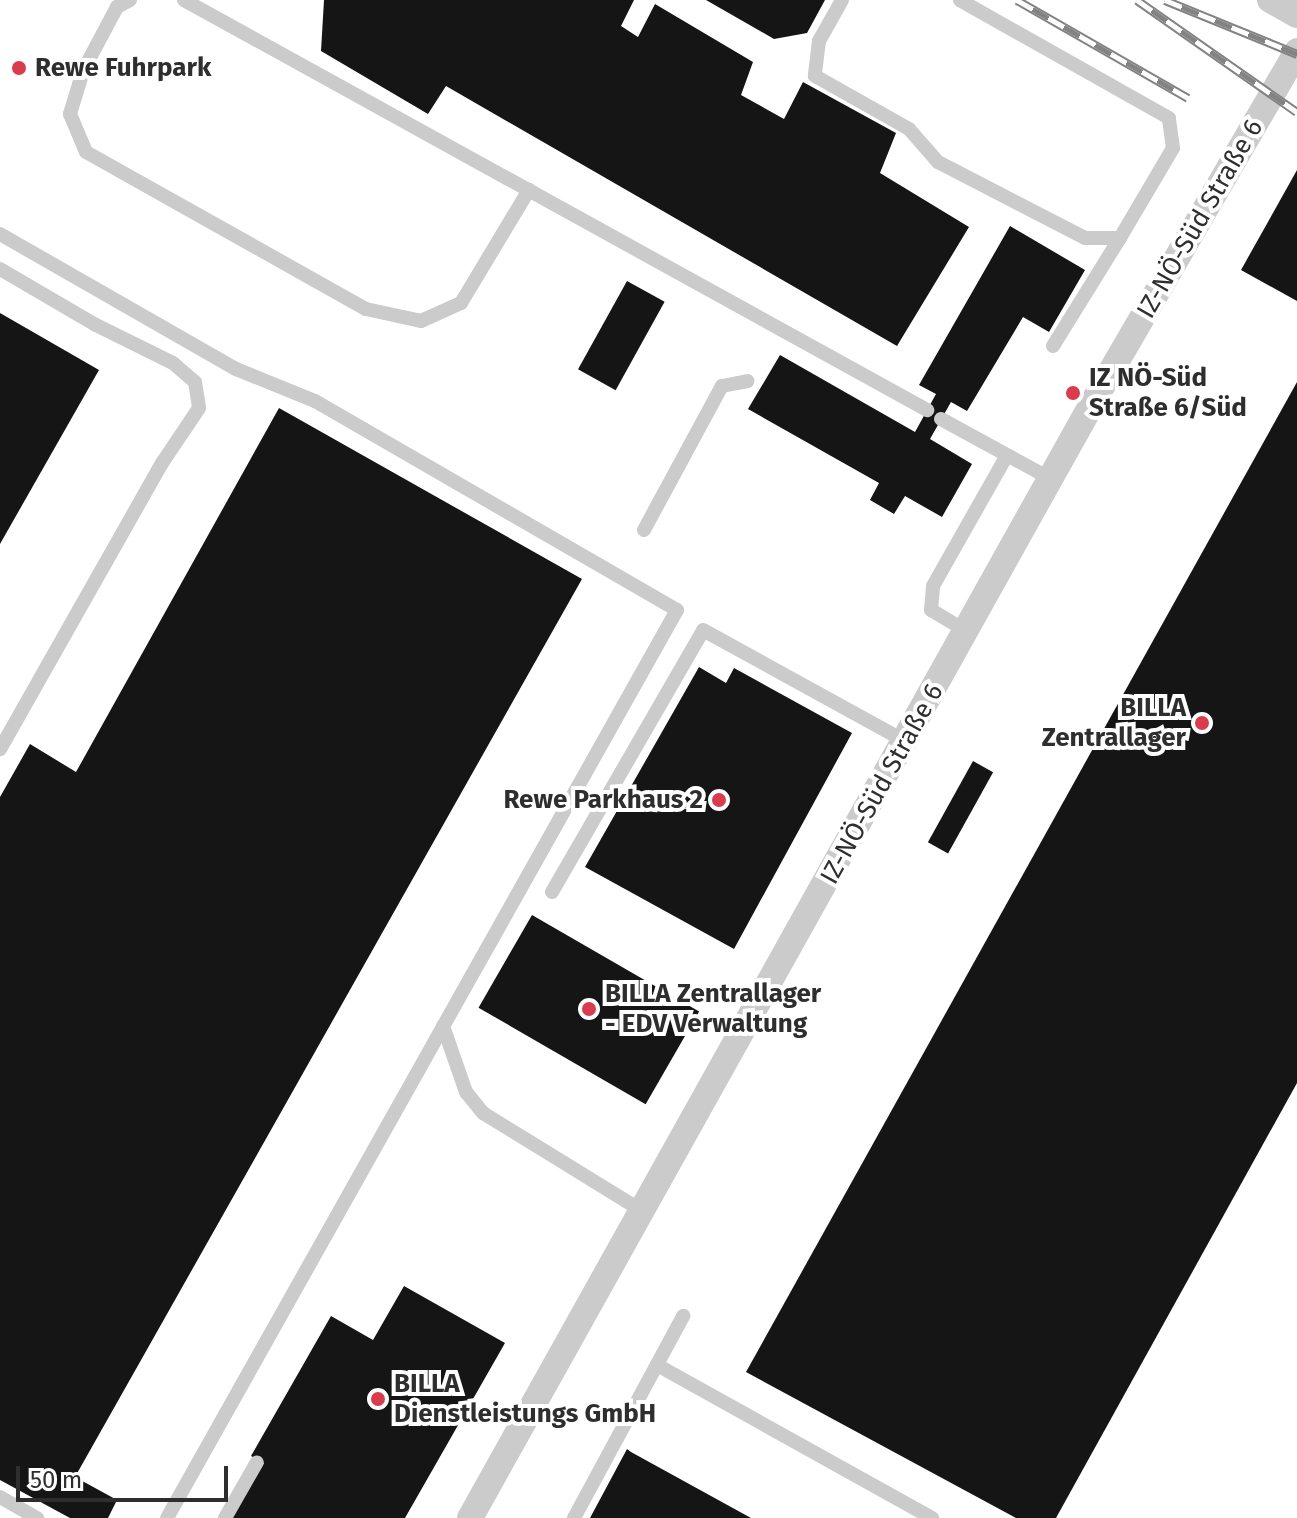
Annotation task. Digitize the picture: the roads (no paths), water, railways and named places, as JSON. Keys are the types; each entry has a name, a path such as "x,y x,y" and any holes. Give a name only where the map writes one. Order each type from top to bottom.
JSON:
{"street":[{"path":"1270,0 1297,15"},
{"name":"IZ-NÖ-Süd Straße 6","path":"470,1518 1051,479 1293,68"}],"lane":[{"path":"130,0 117,7 83,71 70,114 86,152 366,309 421,321 461,303 529,190"},
{"path":"184,0 927,410"},
{"path":"842,0 819,41 815,76 909,129 938,162 1085,238 1120,238"},
{"path":"960,0 1169,118 1173,148 1053,346"},
{"path":"0,234 236,369 315,401 677,610 167,1518"},
{"path":"0,269 96,325 173,363 195,382 199,408 162,463 0,749"},
{"path":"644,530 722,386 748,381"},
{"path":"941,419 1051,479"},
{"path":"968,632 931,610 933,586 1007,455"},
{"path":"552,892 703,630 905,741"},
{"path":"443,1026 466,1092 483,1113 642,1211"},
{"path":"574,1518 683,1316"},
{"path":"657,1365 932,1518"},
{"path":"225,1518 257,1462"},
{"path":"0,1497 37,1518"}],"railway":[{"path":"1017,0 1188,98"},
{"path":"1137,0 1297,112"},
{"path":"1165,0 1297,54"}],"place":[{"name":"Rewe Fuhrpark","path":"19,68"},
{"name":"IZ NÖ-Süd Straße 6/Süd","path":"1073,393"},
{"name":"BILLA Zentrallager","path":"1202,723"},
{"name":"Rewe Parkhaus 2","path":"719,800"},
{"name":"BILLA Zentrallager - EDV Verwaltung","path":"589,1009"},
{"name":"BILLA Dienstleistungs GmbH","path":"378,1399"}]}
